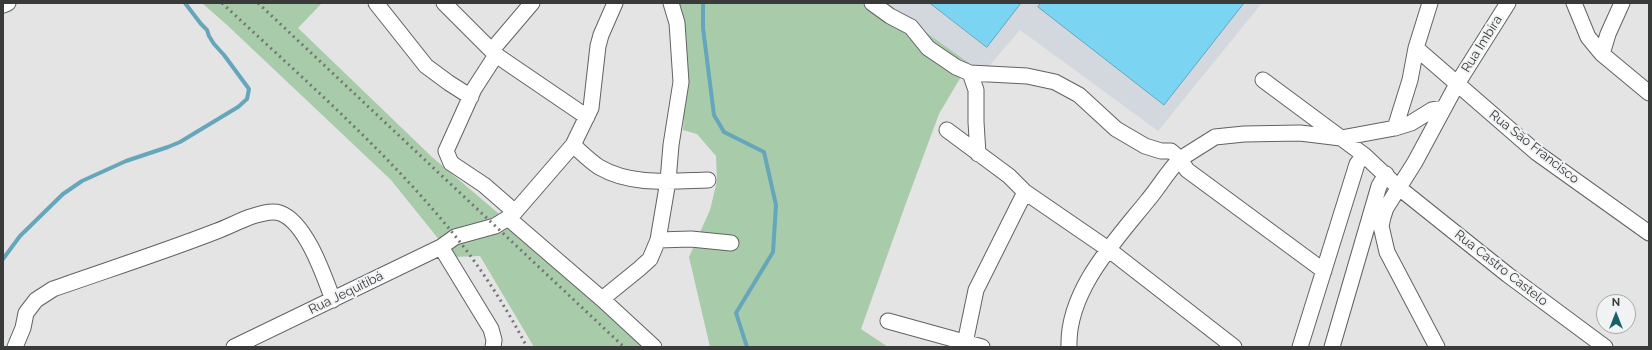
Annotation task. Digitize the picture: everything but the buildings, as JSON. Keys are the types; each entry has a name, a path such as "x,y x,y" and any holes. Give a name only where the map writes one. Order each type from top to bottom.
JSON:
{"street":[{"path":"3,5 8,3"},
{"path":"444,3 494,53 587,118"},
{"path":"532,3 494,53 448,145 446,151 448,158 451,163 484,185 512,215 654,347"},
{"path":"512,215 573,145 587,118 594,95 598,46 601,35 615,3"},
{"path":"602,299 639,269 650,258 658,240 668,181 671,145 681,82 677,23 671,3"},
{"path":"872,3 890,16 911,27 928,48 956,67 970,73 1028,76 1055,82 1079,95 1116,129 1133,140 1144,146 1161,151 1171,151 1180,159 1187,170 1324,271"},
{"path":"1395,128 1420,52 1430,3"},
{"name":"Rua Imbira","path":"1437,347 1387,252 1381,226 1383,216 1398,187 1415,162 1457,84 1508,3"},
{"path":"1574,3 1588,37 1602,54 1649,93"},
{"path":"1602,54 1608,34 1622,3"},
{"path":"379,4 426,66 471,97"},
{"name":"Rua São Francisco","path":"1420,52 1537,153 1649,233"},
{"path":"970,73 976,90 978,154"},
{"name":"Rua Castro Castelo","path":"1263,80 1364,155 1386,174 1398,187 1508,275 1605,347"},
{"path":"1069,347 1070,331 1075,308 1082,290 1108,249 1162,184 1172,167 1180,159 1215,137 1244,134 1300,133 1341,138 1395,128 1411,123 1432,110 1444,108"},
{"path":"947,130 1009,176 1025,192 1108,249 1234,347"},
{"path":"573,145 599,167 617,175 639,180 708,180"},
{"path":"1300,347 1357,164 1364,155"},
{"path":"1332,347 1379,186 1386,174"},
{"path":"965,343 976,290 1025,192"},
{"path":"15,347 23,328 26,313 36,300 53,289 218,231 250,217 268,212 280,213 291,220 303,234 314,253 333,300"},
{"name":"Rua Jequitibá","path":"234,347 441,247 456,237 495,226 512,215"},
{"path":"658,240 691,239 730,243"},
{"path":"441,247 491,329 494,340 493,347"},
{"path":"888,320 982,347"}],"shaded area":[{"path":"885,3 1262,3 1158,131 1020,30 983,73"}],"green space":[{"path":"202,3 322,3 298,28 432,157 544,252 647,347 534,347 480,256 453,257 391,180"},
{"path":"679,3 885,3 969,63 939,114 861,329 888,347 710,347 689,257 710,210 717,181 716,156 697,134 683,130 687,63"}],"water":[{"path":"930,3 1021,3 987,47"},
{"path":"1041,3 1244,3 1164,105 1038,7"}],"waterway":[{"path":"3,259 20,236 63,194 82,181 126,161 180,142 238,107 247,99 249,89 214,44 207,30 185,3"},
{"path":"703,3 703,28 714,115 724,132 764,152 776,205 773,252 736,313 747,347"}],"railway":[{"path":"222,3 367,139 421,196 447,226 480,269 510,316 527,347"},
{"path":"258,3 624,347"}]}
